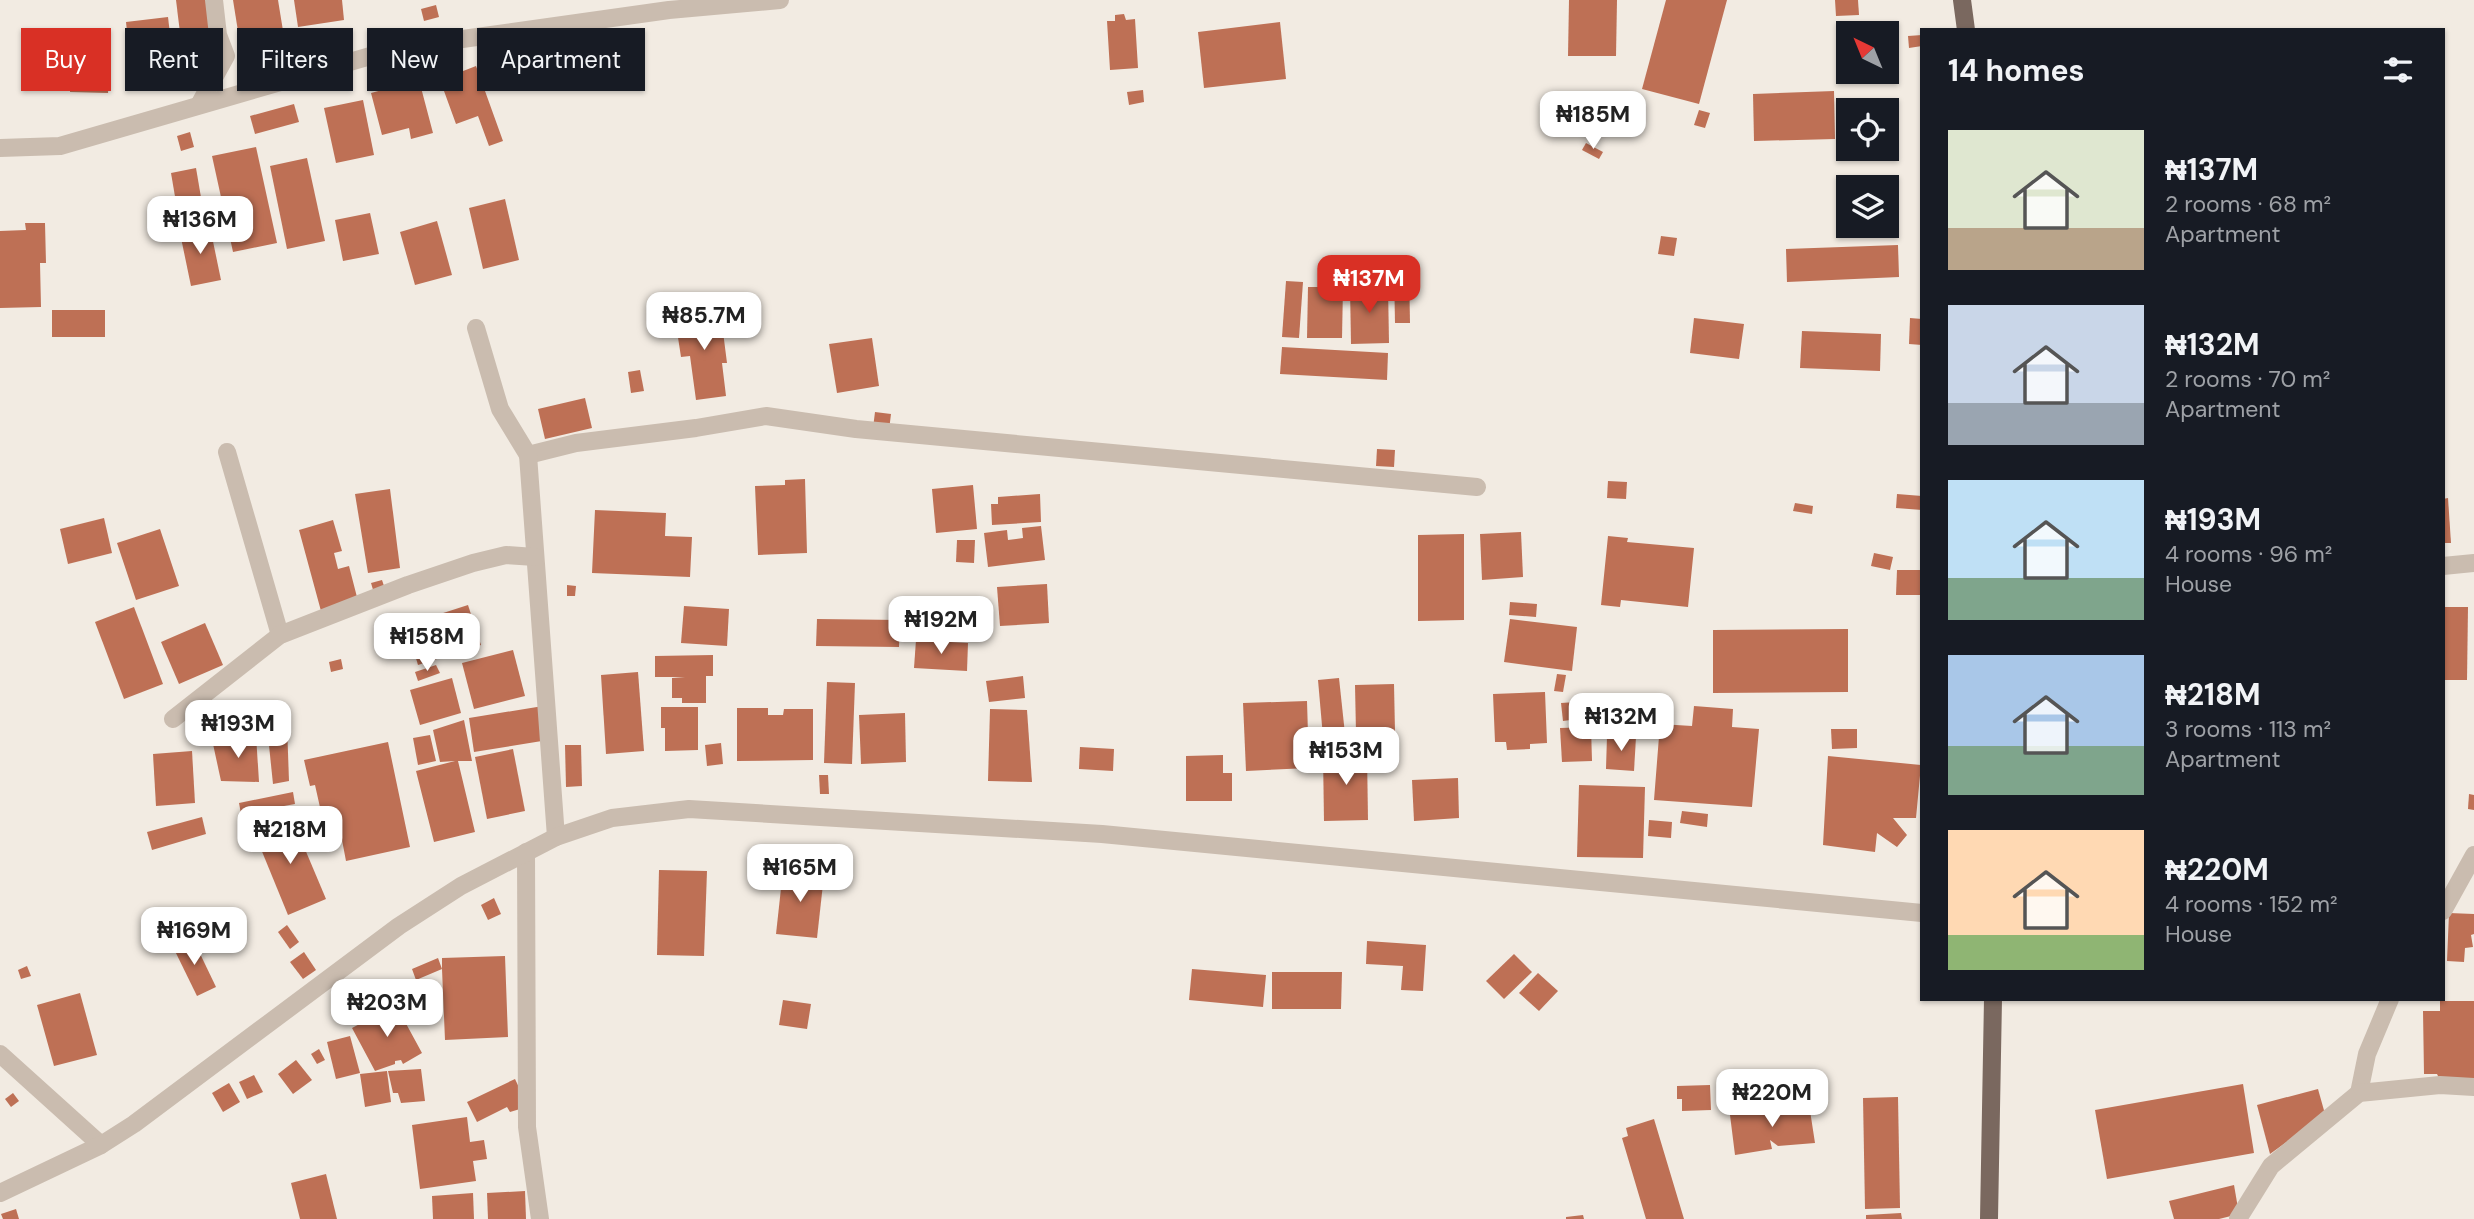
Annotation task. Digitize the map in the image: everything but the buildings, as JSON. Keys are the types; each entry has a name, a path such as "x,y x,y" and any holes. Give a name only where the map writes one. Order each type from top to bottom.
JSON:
{"main road":[{"path":"1962,0 1966,28"},
{"path":"1989,1219 1993,1001"}],"street":[{"path":"200,105 226,56 218,35 214,0"},
{"path":"0,148 60,146 398,48 670,10 780,0"},
{"path":"475,328 500,409 528,455 556,837"},
{"path":"528,455 576,443 696,428 766,415 856,429 1477,487"},
{"path":"227,452 280,635"},
{"path":"173,719 280,635 473,562 506,555 535,557"},
{"path":"2445,566 2474,563"},
{"path":"0,1193 100,1145 134,1124 399,926 461,886 556,837 612,818 690,809 1102,834 1920,913"},
{"path":"526,852 527,1127 540,1219"},
{"path":"2445,907 2474,855"},
{"path":"2360,1093 2367,1054 2389,1001"},
{"path":"0,1054 100,1145"},
{"path":"2238,1219 2271,1166 2360,1093 2440,1085 2474,1087"}]}
